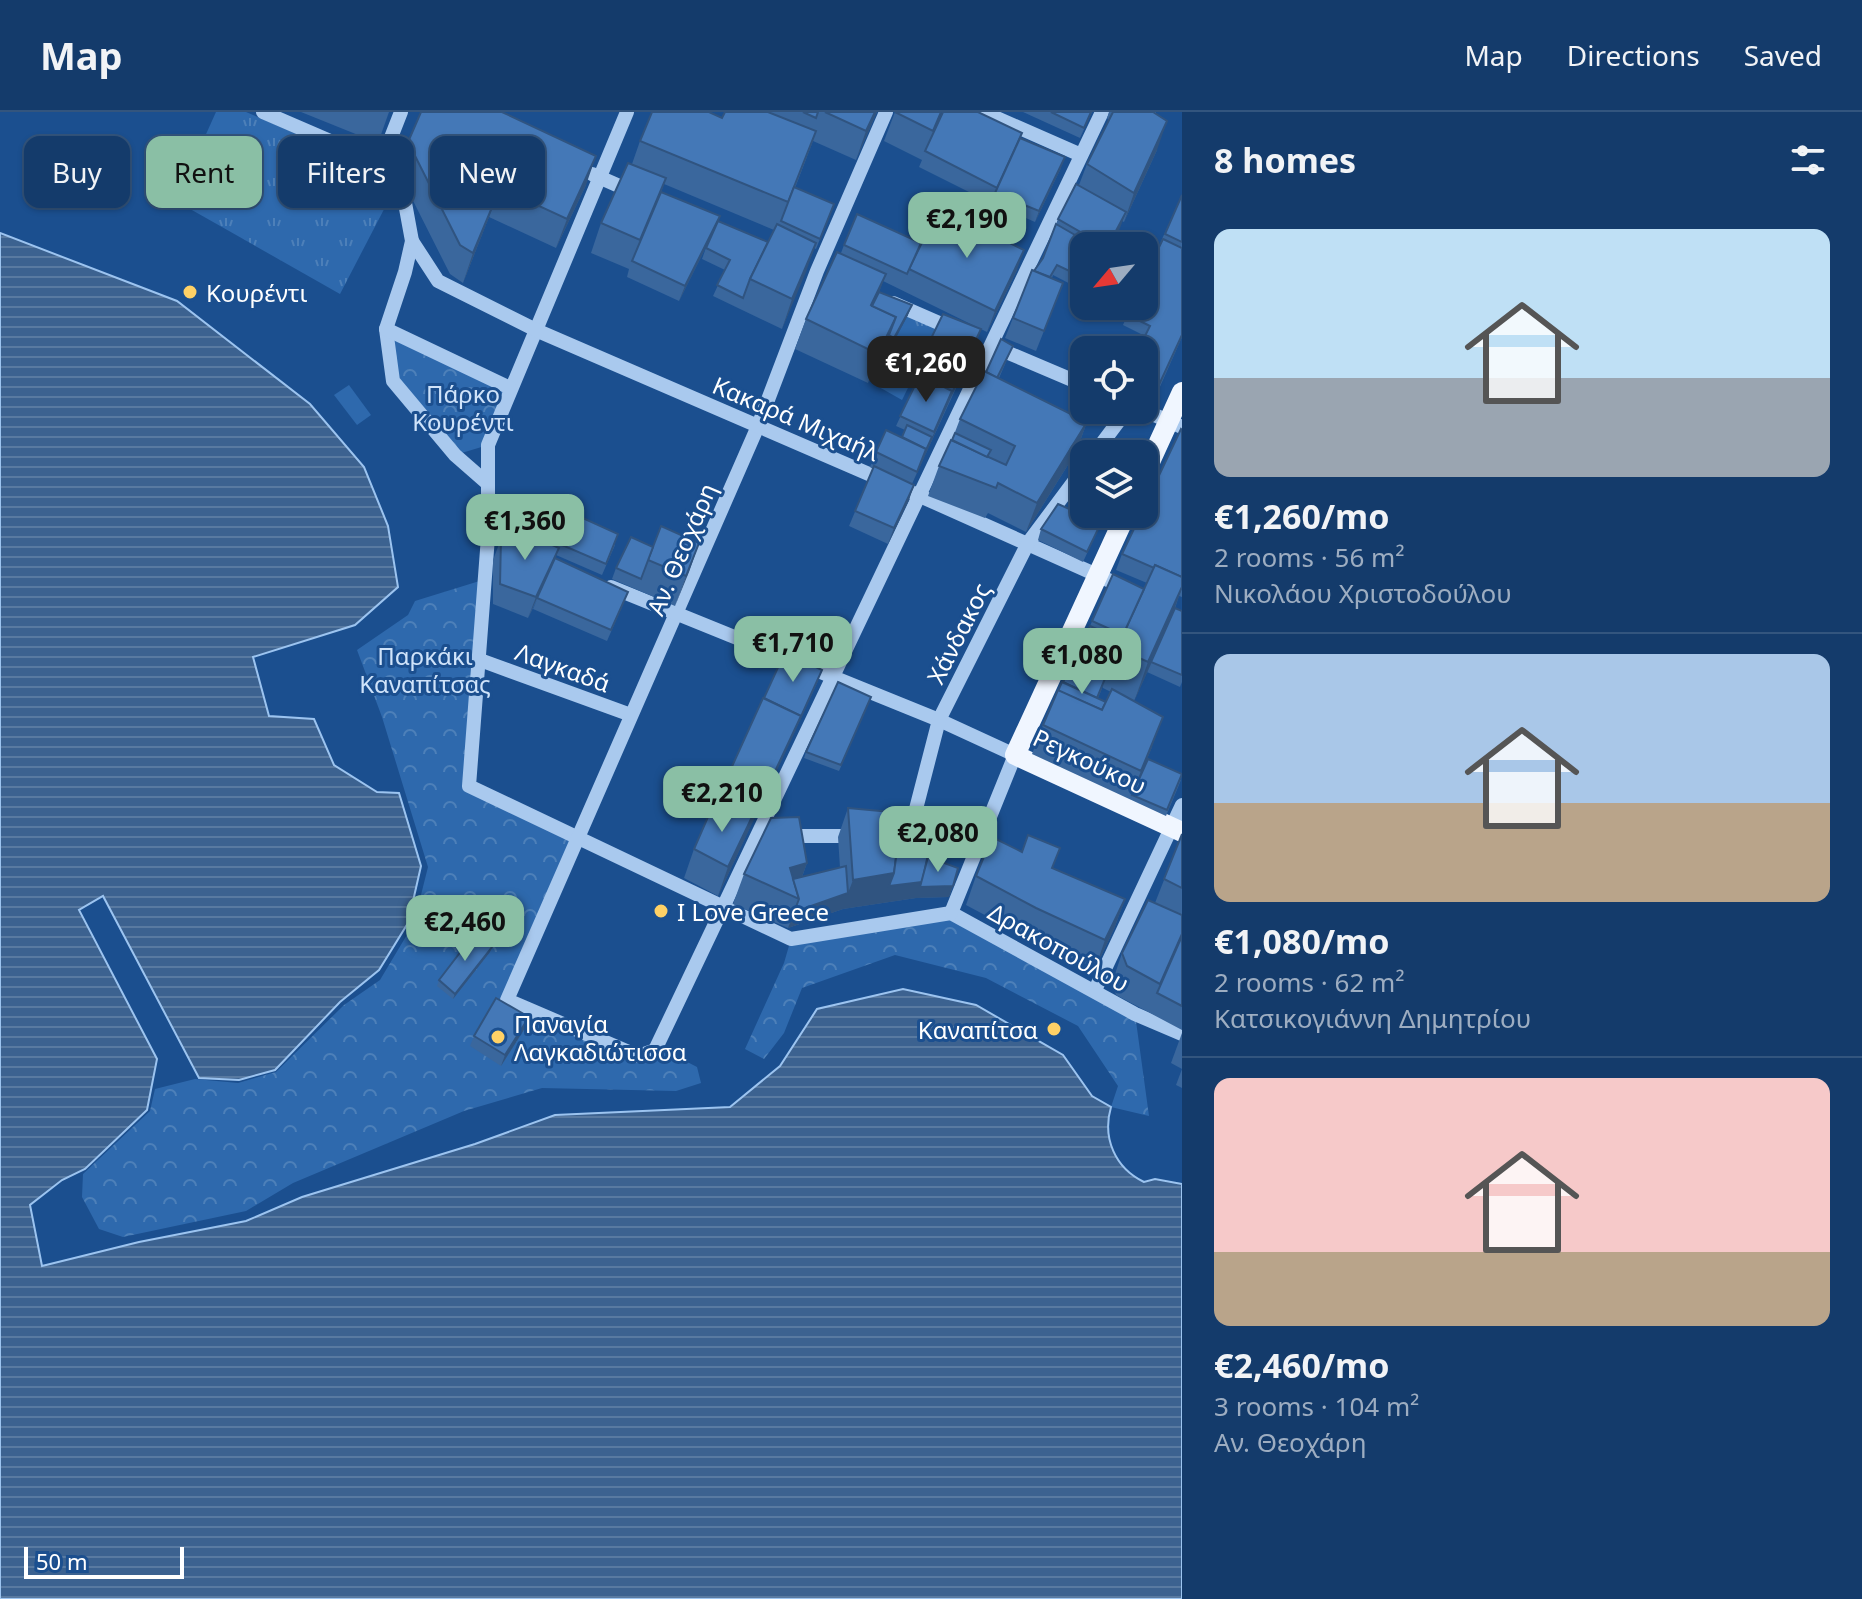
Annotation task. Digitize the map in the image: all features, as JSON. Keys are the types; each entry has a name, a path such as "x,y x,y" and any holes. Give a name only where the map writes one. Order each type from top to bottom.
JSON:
{"main road":[{"path":"1158,452 1175,424 1182,392"},
{"path":"1015,755 1119,528"},
{"name":"Ρεγκούκου","path":"1015,755 1177,829"}],"street":[{"path":"263,112 319,136"},
{"path":"392,136 401,112"},
{"path":"480,660 494,539 487,483 488,445 627,112"},
{"name":"Αν. Θεοχάρη","path":"722,908 655,1050 638,1056 507,1000 678,615 758,426 817,271 886,112"},
{"path":"983,112 1081,155"},
{"path":"722,908 1102,112"},
{"path":"572,166 643,196"},
{"path":"406,208 412,241 386,329 393,381 455,455 487,483"},
{"name":"Κακαρά Μιχαήλ","path":"412,241 438,281 538,331 1140,593"},
{"path":"802,264 831,277"},
{"path":"874,295 1070,379"},
{"path":"386,329 510,388"},
{"name":"Χάνδακος","path":"894,836 939,720 1028,543 1070,487"},
{"name":"Ρεγκούκου","path":"591,579 939,720 1015,755"},
{"name":"Λαγκαδά","path":"480,660 631,715"},
{"name":"Δρακοπούλου","path":"480,660 469,786 791,939 951,913 1135,1014 1182,1034"},
{"path":"951,913 1015,755"},
{"path":"1095,990 1177,829 1182,805"},
{"path":"756,836 894,836 974,852"}],"green space":[{"path":"216,112 246,112 301,136 278,136 278,208 385,208 340,294 188,208 262,208 262,136 205,136"},
{"path":"908,315 937,329 902,400 872,383"},
{"name":"Πάρκο Κουρέντι","path":"386,329 510,388 488,445 455,455 393,381"},
{"path":"349,385 371,415 357,425 334,395"},
{"name":"Παρκάκι Καναπίτσας","path":"486,579 469,786 578,836 507,999 637,1056 662,1049 697,1067 701,1083 676,1091 542,1088 464,1111 293,1183 246,1211 123,1237 99,1229 82,1197 83,1174 150,1111 155,1089 195,1079 238,1083 276,1072 344,1005 380,980 414,923 428,867 382,717 357,650 408,615 415,601"},
{"path":"951,913 1135,1014 1149,1116 1111,1107 1118,1086 1078,1026 986,978 895,955 802,988 784,1033 764,1059 745,1049 784,963 791,939"}],"shaded area":[{"path":"0,233 177,301 310,404 364,467 388,526 398,587 355,625 253,657 269,716 314,719 334,765 377,792 399,793 421,866 408,923 379,970 340,1002 275,1070 239,1080 199,1078 103,896 79,910 157,1059 147,1110 85,1169 62,1180 30,1205 42,1266 139,1242 246,1221 302,1197 475,1144 555,1115 730,1107 780,1066 817,1009 903,989 976,1005 1063,1055 1092,1096 1111,1107 1110,1141 1125,1169 1144,1182 1155,1179 1182,1184 1182,1599 0,1599"}],"building":[{"path":"421,112 502,112 596,156 567,219 543,208 545,136 430,136 430,186 414,154 414,136 411,136"},
{"path":"652,112 709,112 722,118 725,112 768,112 816,131 788,202 640,141"},
{"path":"803,112 818,112 816,118"},
{"path":"825,112 875,112 866,131"},
{"path":"895,112 941,112 933,131"},
{"path":"943,112 978,112 1022,133 997,188 925,151"},
{"path":"1051,112 1091,112 1084,128"},
{"path":"1113,112 1153,112 1167,121 1134,193 1087,164"},
{"path":"1020,138 1065,157 1039,211 995,193"},
{"path":"628,163 666,178 640,240 601,223"},
{"path":"1076,184 1126,212 1115,232 1081,232 1058,219"},
{"path":"794,187 834,204 820,239 781,221"},
{"path":"661,192 720,216 685,286 632,261"},
{"path":"1182,195 1182,242 1165,234"},
{"path":"441,208 492,208 473,253 460,245"},
{"path":"939,208 1024,250 995,311 909,269"},
{"path":"857,214 921,243 907,274 844,245"},
{"path":"718,221 768,242 743,298 717,285 730,260 706,248"},
{"path":"777,224 816,243 792,299 750,279"},
{"path":"1056,224 1070,232 1070,271 1057,265 1050,277 1034,271 1043,258"},
{"path":"1163,239 1182,248 1182,335 1158,387 1158,336 1145,336 1150,326 1138,320 1158,320 1158,249"},
{"path":"837,252 886,274 871,305 896,317 878,354 806,319"},
{"path":"1032,270 1063,283 1044,331 1013,318"},
{"path":"879,292 912,305 894,338 889,335 896,317 872,306"},
{"path":"943,314 981,329 954,386 917,367"},
{"path":"1001,339 1013,346 997,378 986,372"},
{"path":"984,371 1070,414 1070,424 1086,424 1076,440 1070,440 1070,450 1037,503 998,483 996,488 939,466 951,440 1006,465 1015,446 960,419"},
{"path":"920,375 952,391 934,432 900,416"},
{"path":"907,425 932,437 922,459 926,449 902,437"},
{"path":"1181,429 1182,577 1122,554 1134,528 1158,528 1158,477"},
{"path":"886,430 926,449 917,472 876,452"},
{"path":"955,433 991,450 987,457 952,440"},
{"path":"874,466 914,485 894,528 855,511"},
{"path":"1058,504 1070,509 1070,528 1099,528 1087,552 1041,529"},
{"path":"563,509 618,534 606,564 548,539"},
{"path":"661,526 699,543 686,576 648,560"},
{"path":"517,529 559,548 536,597 500,584 501,539"},
{"path":"631,537 653,547 641,579 616,568"},
{"path":"555,558 628,592 611,630 537,598"},
{"path":"1155,565 1182,577 1182,587 1148,662 1117,648"},
{"path":"1113,574 1144,589 1123,635 1092,621"},
{"path":"1175,608 1182,611 1182,675 1151,662"},
{"path":"1090,626 1121,640 1097,698 1063,682"},
{"path":"785,652 822,670 799,721 801,716 764,698"},
{"path":"838,682 871,697 841,765 806,752"},
{"path":"1062,682 1106,702 1102,710 1058,691"},
{"path":"1112,689 1163,717 1141,771 1043,725 1058,690 1102,710"},
{"path":"763,698 801,716 747,831 752,817 715,804"},
{"path":"1148,759 1182,774 1167,810 1132,795"},
{"path":"714,803 752,817 728,867 694,849"},
{"path":"848,808 902,813 894,873 853,880"},
{"path":"799,817 807,863 790,868 799,899 744,874 771,818"},
{"path":"900,827 933,832 922,882 889,886 894,873"},
{"path":"1182,834 1182,888 1164,879"},
{"path":"1028,835 1060,848 1052,868 1125,899 1105,940 976,876 992,837 1022,852"},
{"path":"928,857 958,868 953,886 920,887"},
{"path":"846,866 848,893 794,912 799,899 793,879"},
{"path":"1148,900 1182,915 1182,934 1160,984 1127,966 1122,953"},
{"path":"475,933 492,947 455,994 439,980"},
{"path":"1182,936 1182,1006 1157,993"},
{"name":"Παναγία Λαγκαδιώτισσα","path":"496,998 529,1017 505,1055 474,1036"}],"place":[{"name":"Κουρέντι","path":"190,292"},
{"name":"I Love Greece","path":"661,911"},
{"name":"Καναπίτσα","path":"1054,1029"},
{"name":"Παναγία Λαγκαδιώτισσα","path":"498,1037"}]}
